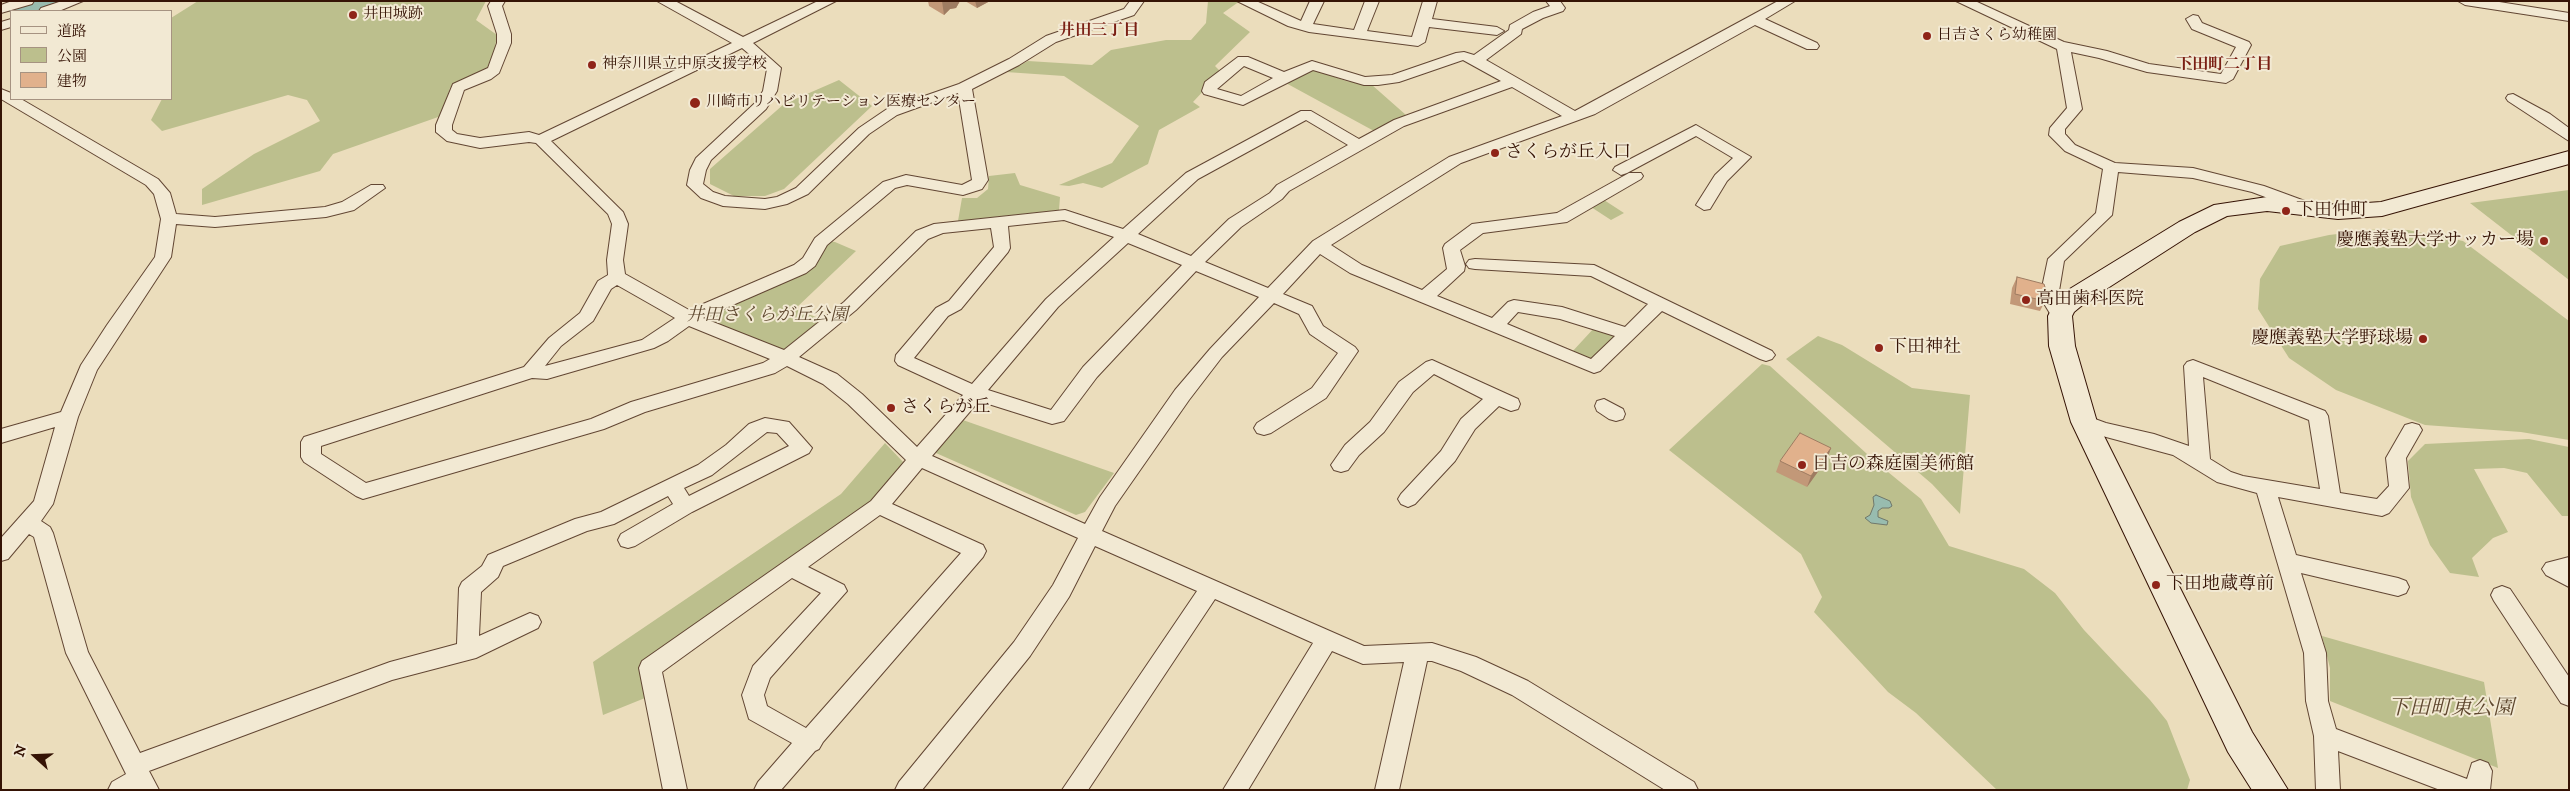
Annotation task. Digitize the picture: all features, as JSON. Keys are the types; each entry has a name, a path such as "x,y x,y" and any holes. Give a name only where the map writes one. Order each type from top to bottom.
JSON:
{"street":[{"path":"1,9 27,1"},
{"path":"49,10 76,1"},
{"path":"498,1 495,6 504,34 504,43 494,70 486,76 458,87 443,128 452,138 480,143 529,137 541,140 615,212 620,224 615,260 617,277"},
{"path":"664,1 754,49 774,68 774,79 770,91 761,106 704,158 698,170 695,185 707,196 723,201 765,204 781,201 802,191 864,131 892,112 942,92 964,87 1014,62 1051,39 1129,12 1137,1"},
{"path":"541,140 829,1"},
{"path":"1244,1 1304,26 1418,42 1430,1"},
{"path":"1304,26 1317,1"},
{"path":"1358,35 1372,1"},
{"path":"1476,60 1516,31 1515,28 1538,15 1558,8 1553,1"},
{"path":"910,789 1022,649 1061,591 1089,534 1108,502 1182,395 1216,353 1318,245 1455,160 1574,117 1608,102 1788,1"},
{"path":"1949,1 1956,1"},
{"path":"1963,1 2063,46 2102,54 2147,68 2226,79 2244,45 2197,26 2194,19"},
{"path":"2465,1 2507,5 2569,17"},
{"path":"1753,19 1812,46"},
{"path":"1424,22 1497,31"},
{"path":"2063,46 2075,109 2058,128 2057,135 2070,148 2094,157 2111,167 2193,173 2258,189 2308,208"},
{"path":"1284,77 1312,65 1364,81 1394,80 1456,57 1476,60 1574,117"},
{"path":"998,222 1002,248 955,305 942,312 905,355 904,360 976,392 1052,417 1057,416 1090,372 1147,314 1155,302 1235,223 1248,216 1258,206 1358,144 1399,123 1511,82"},
{"path":"964,87 980,180 976,186 964,190 906,180 889,185 821,242 809,262 800,269 687,318 662,337 648,344 547,373 531,372 311,442 311,457 363,491 597,424 638,407 769,368 786,358 850,306 922,235 940,228 1065,215 1126,236 1272,294 1306,310 1316,330 1349,351 1318,393 1264,428"},
{"path":"2513,98 2545,117 2569,136"},
{"path":"1,554 43,504 68,417 88,370 113,329 163,257 169,219 162,193 152,182 13,100"},
{"path":"675,790 650,668 878,506 1052,303 1192,176 1306,114 1358,144"},
{"path":"1425,296 1455,271 1456,266 1451,248 1478,228 1561,218 1696,130 1743,157 1722,178 1704,205"},
{"path":"2060,316 2064,308 2077,296 2186,227 2214,213 2243,205 2266,204 2338,212 2382,209 2569,157"},
{"path":"2111,167 2104,216 2056,259 2049,297 2060,316 2062,346 2084,422 2240,742 2274,787"},
{"path":"169,219 199,219 215,222 326,212 348,206 377,188"},
{"path":"1318,245 1356,269 1594,367 1659,304"},
{"path":"1475,264 1594,271 1766,355"},
{"path":"617,277 687,318 786,358 830,379 855,398 909,452 920,459 1363,655 1432,652 1468,664 1520,688 1686,790"},
{"path":"531,372 555,342 587,317 604,285 617,277"},
{"path":"1495,326 1514,306 1562,312 1628,334"},
{"path":"1341,465 1352,450 1377,426 1406,387 1432,366 1504,400 1468,424 1448,456 1408,499"},
{"path":"2200,462 2193,366 2208,370 2318,416 2332,498"},
{"path":"1,436 68,417"},
{"path":"2084,422 2102,429 2154,441 2180,450 2224,477 2265,487 2382,508 2398,488 2396,458 2412,430"},
{"path":"468,651 470,588 491,571 495,561 582,524 606,518 705,470 733,450 756,429 765,425 782,427 802,448 685,507 628,540"},
{"path":"672,485 685,507"},
{"path":"2265,487 2315,652 2317,701 2326,736 2328,790"},
{"path":"766,790 811,742 976,551 878,506"},
{"path":"28,523 43,533 77,653 141,778"},
{"path":"2287,561 2398,587"},
{"path":"2569,565 2553,569 2569,579"},
{"path":"792,568 836,591 761,673 753,695 757,712 811,742"},
{"path":"1074,790 1211,588"},
{"path":"2502,595 2569,696"},
{"path":"120,790 141,778 390,671 468,651 530,622"},
{"path":"1235,790 1327,640"},
{"path":"1387,790 1418,652"},
{"path":"2326,736 2476,784"}],"green space":[{"path":"198,1 486,1 476,20 497,35 495,48 486,72 457,82 450,88 441,116 333,154 320,171 202,205 202,189 254,154 320,121 307,100 288,95 162,131 151,120 161,100 172,100 172,17"},
{"path":"1208,1 1240,1 1223,13 1250,32 1215,66 1221,72 1193,102 1200,107 1159,130 1148,164 1102,188 1083,183 1069,186 1059,185 1112,163 1139,126 1064,76 1006,72 1028,61 1092,65 1111,50 1166,40 1191,40 1206,23"},
{"path":"1315,70 1346,81 1372,85 1406,115 1374,131 1284,82"},
{"path":"839,80 872,106 784,189 765,196 734,196 710,184 710,169 784,104"},
{"path":"1015,173 1020,185 1060,197 1059,210 958,221 962,198 977,198 988,189 989,176"},
{"name":"慶應義塾大学サッカー場","path":"2569,190 2569,280 2470,203"},
{"path":"1604,200 1624,213 1611,220 1591,207"},
{"name":"慶應義塾大学野球場","path":"2379,229 2408,230 2463,241 2569,321 2569,440 2521,432 2425,425 2336,390 2289,358 2258,309 2260,279 2280,246 2329,235"},
{"name":"井田さくらが丘公園","path":"828,241 856,251 795,309 826,321 787,350 778,351 703,320 705,312 809,268 820,257"},
{"path":"1595,327 1614,332 1617,338 1593,363 1571,353"},
{"path":"1818,336 1842,345 1912,388 1970,395 1960,514 1932,484 1786,359"},
{"path":"1762,364 1770,366 1877,463 1921,499 1949,546 2024,569 2055,593 2084,630 2150,700 2167,721 2190,780 2187,790 1997,790 1916,713 1888,692 1814,612 1822,597 1801,554 1669,450"},
{"path":"960,419 1114,473 1085,512 1076,515 936,453 935,448"},
{"path":"2529,439 2569,447 2569,516 2562,516 2527,473 2504,468 2474,469 2508,532 2493,538 2472,558 2479,577 2450,573 2430,545 2411,497 2408,461 2425,444"},
{"path":"885,443 904,463 866,508 639,665 645,698 603,715 593,662 841,494"},
{"name":"下田町東公園","path":"2322,636 2484,682 2498,768 2330,701 2330,668"}],"water":[{"path":"1876,495 1890,501 1892,506 1878,511 1878,517 1888,521 1887,525 1871,523 1865,518 1870,515 1874,505 1873,497"}],"building":[{"path":"2017,277 2044,284 2046,290 2045,301 2015,294"},
{"path":"1800,433 1831,448 1811,476 1780,461"}],"waterway":[{"path":"24,10 51,1"}],"place":[{"name":"井田城跡","path":"353,15"},
{"name":"日吉さくら幼稚園","path":"1927,36"},
{"name":"神奈川県立中原支援学校","path":"592,65"},
{"name":"川崎市リハビリテーション医療センター","path":"695,103"},
{"name":"さくらが丘入口","path":"1495,153"},
{"name":"下田仲町","path":"2286,211"},
{"name":"慶應義塾大学サッカー場","path":"2544,241"},
{"name":"高田歯科医院","path":"2026,300"},
{"name":"慶應義塾大学野球場","path":"2423,339"},
{"name":"下田神社","path":"1879,348"},
{"name":"さくらが丘","path":"891,408"},
{"name":"日吉の森庭園美術館","path":"1802,465"},
{"name":"下田地蔵尊前","path":"2156,585"}],"district":[{"name":"井田三丁目","path":"1099,32"},
{"name":"下田町二丁目","path":"2224,66"}]}
